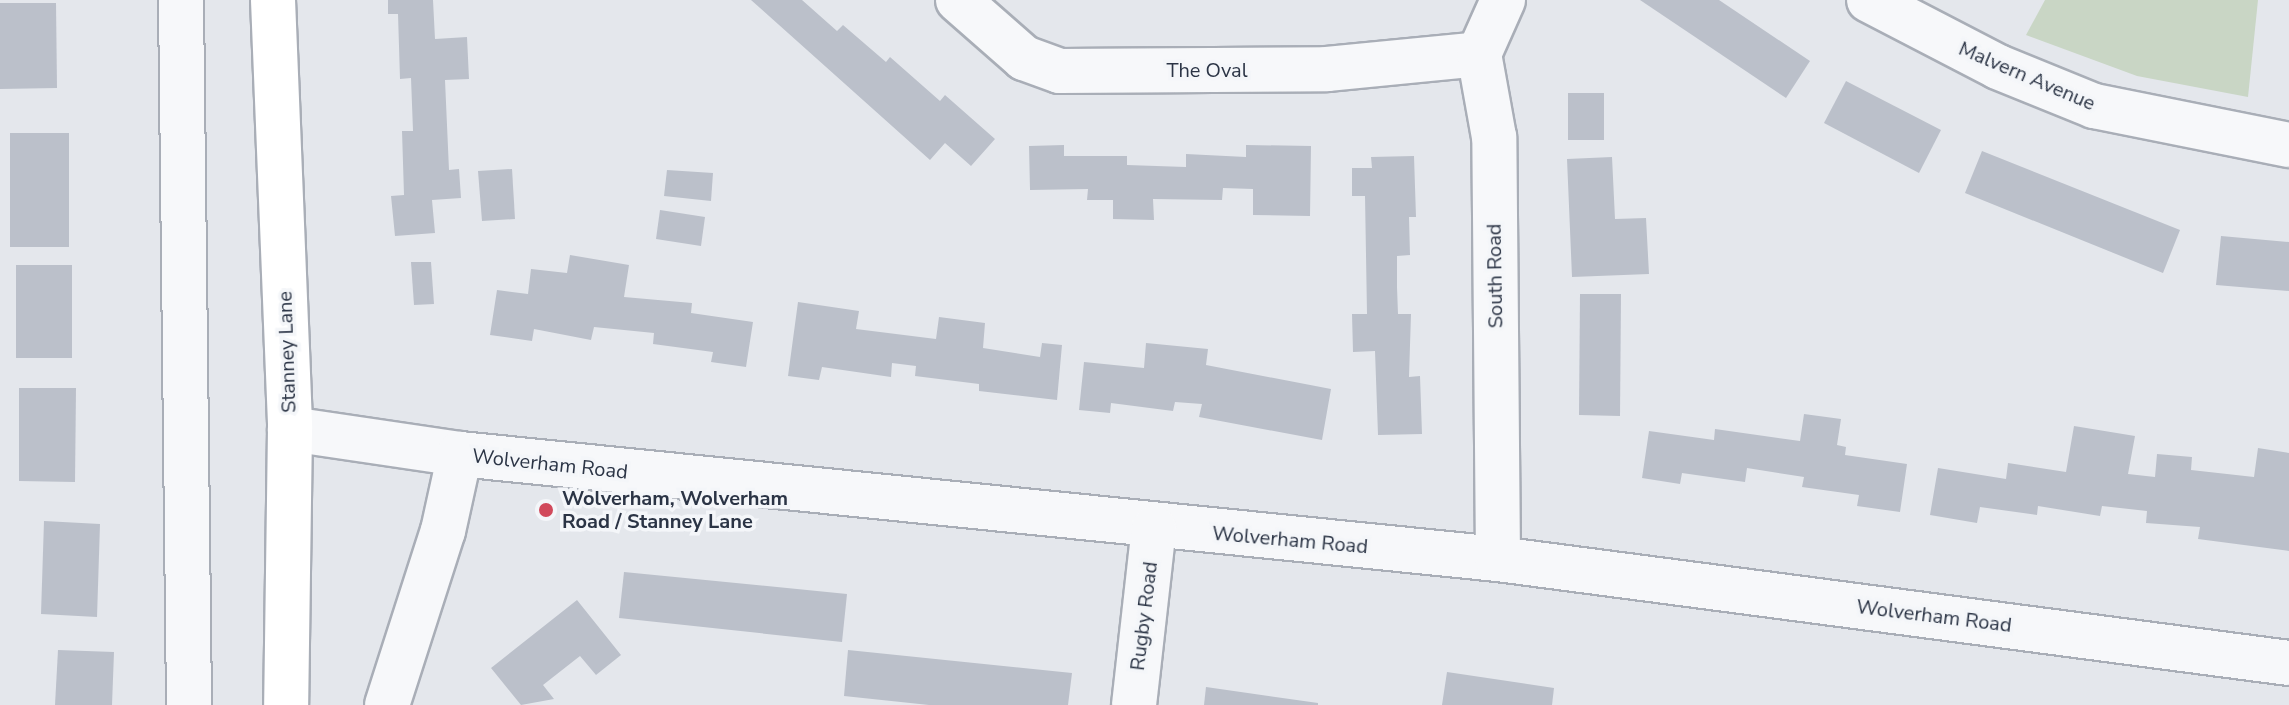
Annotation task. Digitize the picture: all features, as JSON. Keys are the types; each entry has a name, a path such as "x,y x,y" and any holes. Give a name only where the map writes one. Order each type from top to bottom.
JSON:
{"main road":[{"name":"Stanney Lane","path":"273,0 290,429 286,705"}],"street":[{"path":"181,0 189,705"},
{"name":"The Oval","path":"958,0 1024,58 1060,71 1327,69 1479,54"},
{"path":"1479,54 1503,0"},
{"name":"Malvern Avenue","path":"1869,0 1998,67 2094,106 2289,145"},
{"name":"South Road","path":"1479,54 1494,137 1498,559"},
{"name":"Wolverham Road","path":"290,429 460,454 1154,528 1498,559 2289,663"},
{"path":"387,705 443,531 460,454"},
{"name":"Rugby Road","path":"1134,705 1154,528"}],"green space":[{"path":"2045,0 2258,0 2248,97 2137,76 2026,35"}],"building":[{"path":"388,0 433,0 435,39 467,37 469,79 445,80 449,170 459,169 461,198 432,200 435,233 395,236 391,196 404,195 402,131 413,131 411,78 400,79 398,14 388,14"},
{"path":"751,0 802,0 837,31 843,25 886,62 890,57 940,101 945,95 995,139 971,166 945,143 930,160"},
{"path":"1640,0 1719,0 1810,61 1786,98"},
{"path":"0,3 56,3 57,88 0,89"},
{"path":"1846,81 1941,130 1919,173 1824,123"},
{"path":"1568,93 1604,93 1604,140 1568,140"},
{"path":"10,133 69,133 69,247 10,247"},
{"path":"1064,145 1064,156 1127,156 1127,165 1186,167 1186,154 1246,157 1246,145 1311,146 1310,216 1253,215 1253,189 1223,188 1222,200 1153,199 1154,220 1113,219 1113,200 1087,200 1088,189 1030,190 1029,146"},
{"path":"1982,151 2180,230 2163,273 1965,193"},
{"path":"1414,156 1416,217 1409,217 1410,255 1397,256 1397,287 1398,314 1411,314 1409,377 1420,376 1422,434 1378,435 1375,351 1353,352 1352,314 1367,314 1365,196 1352,196 1352,168 1372,168 1371,157"},
{"path":"1612,157 1615,219 1646,218 1649,274 1572,277 1567,159"},
{"path":"512,169 515,219 482,221 478,171"},
{"path":"667,170 713,173 711,201 664,196"},
{"path":"660,210 705,217 701,246 656,239"},
{"path":"2221,236 2289,242 2289,291 2216,285"},
{"path":"570,255 629,265 624,297 692,303 691,313 753,322 746,367 711,362 713,352 653,344 654,333 594,327 591,340 534,329 532,341 490,335 497,290 528,294 531,269 567,273"},
{"path":"411,262 431,262 434,304 414,305"},
{"path":"16,265 72,265 72,358 16,358"},
{"path":"1580,294 1621,294 1620,416 1579,415"},
{"path":"798,302 859,311 856,329 936,339 939,317 985,323 983,348 1040,357 1042,343 1062,345 1057,400 979,391 979,384 915,376 916,366 892,363 891,377 822,367 819,380 788,376"},
{"path":"1146,343 1208,349 1206,365 1331,389 1322,440 1199,417 1202,404 1175,402 1173,411 1111,403 1110,413 1079,410 1084,362 1144,368"},
{"path":"19,388 76,388 75,482 19,481"},
{"path":"1804,414 1841,419 1837,445 1846,447 1845,455 1907,464 1900,512 1857,506 1859,495 1802,487 1804,477 1747,468 1745,482 1682,473 1680,484 1642,478 1649,431 1714,440 1715,429 1800,441"},
{"path":"2074,426 2135,436 2128,474 2155,477 2157,454 2192,457 2191,470 2254,477 2258,448 2289,453 2289,551 2198,539 2200,527 2146,523 2147,511 2102,506 2100,516 2038,506 2037,515 1980,507 1977,523 1930,515 1938,468 2006,479 2008,463 2066,472"},
{"path":"44,521 100,524 97,617 41,614"},
{"path":"624,572 847,594 842,642 619,618"},
{"path":"577,600 621,655 596,675 580,656 543,685 554,699 521,705 491,668"},
{"path":"58,650 114,652 112,705 55,705"},
{"path":"848,650 1072,673 1068,705 929,705 844,696"},
{"path":"1447,672 1554,688 1552,705 1442,705"},
{"path":"1206,687 1318,703 1318,705 1204,705"}],"place":[{"name":"Wolverham, Wolverham Road / Stanney Lane","path":"546,510"}]}
